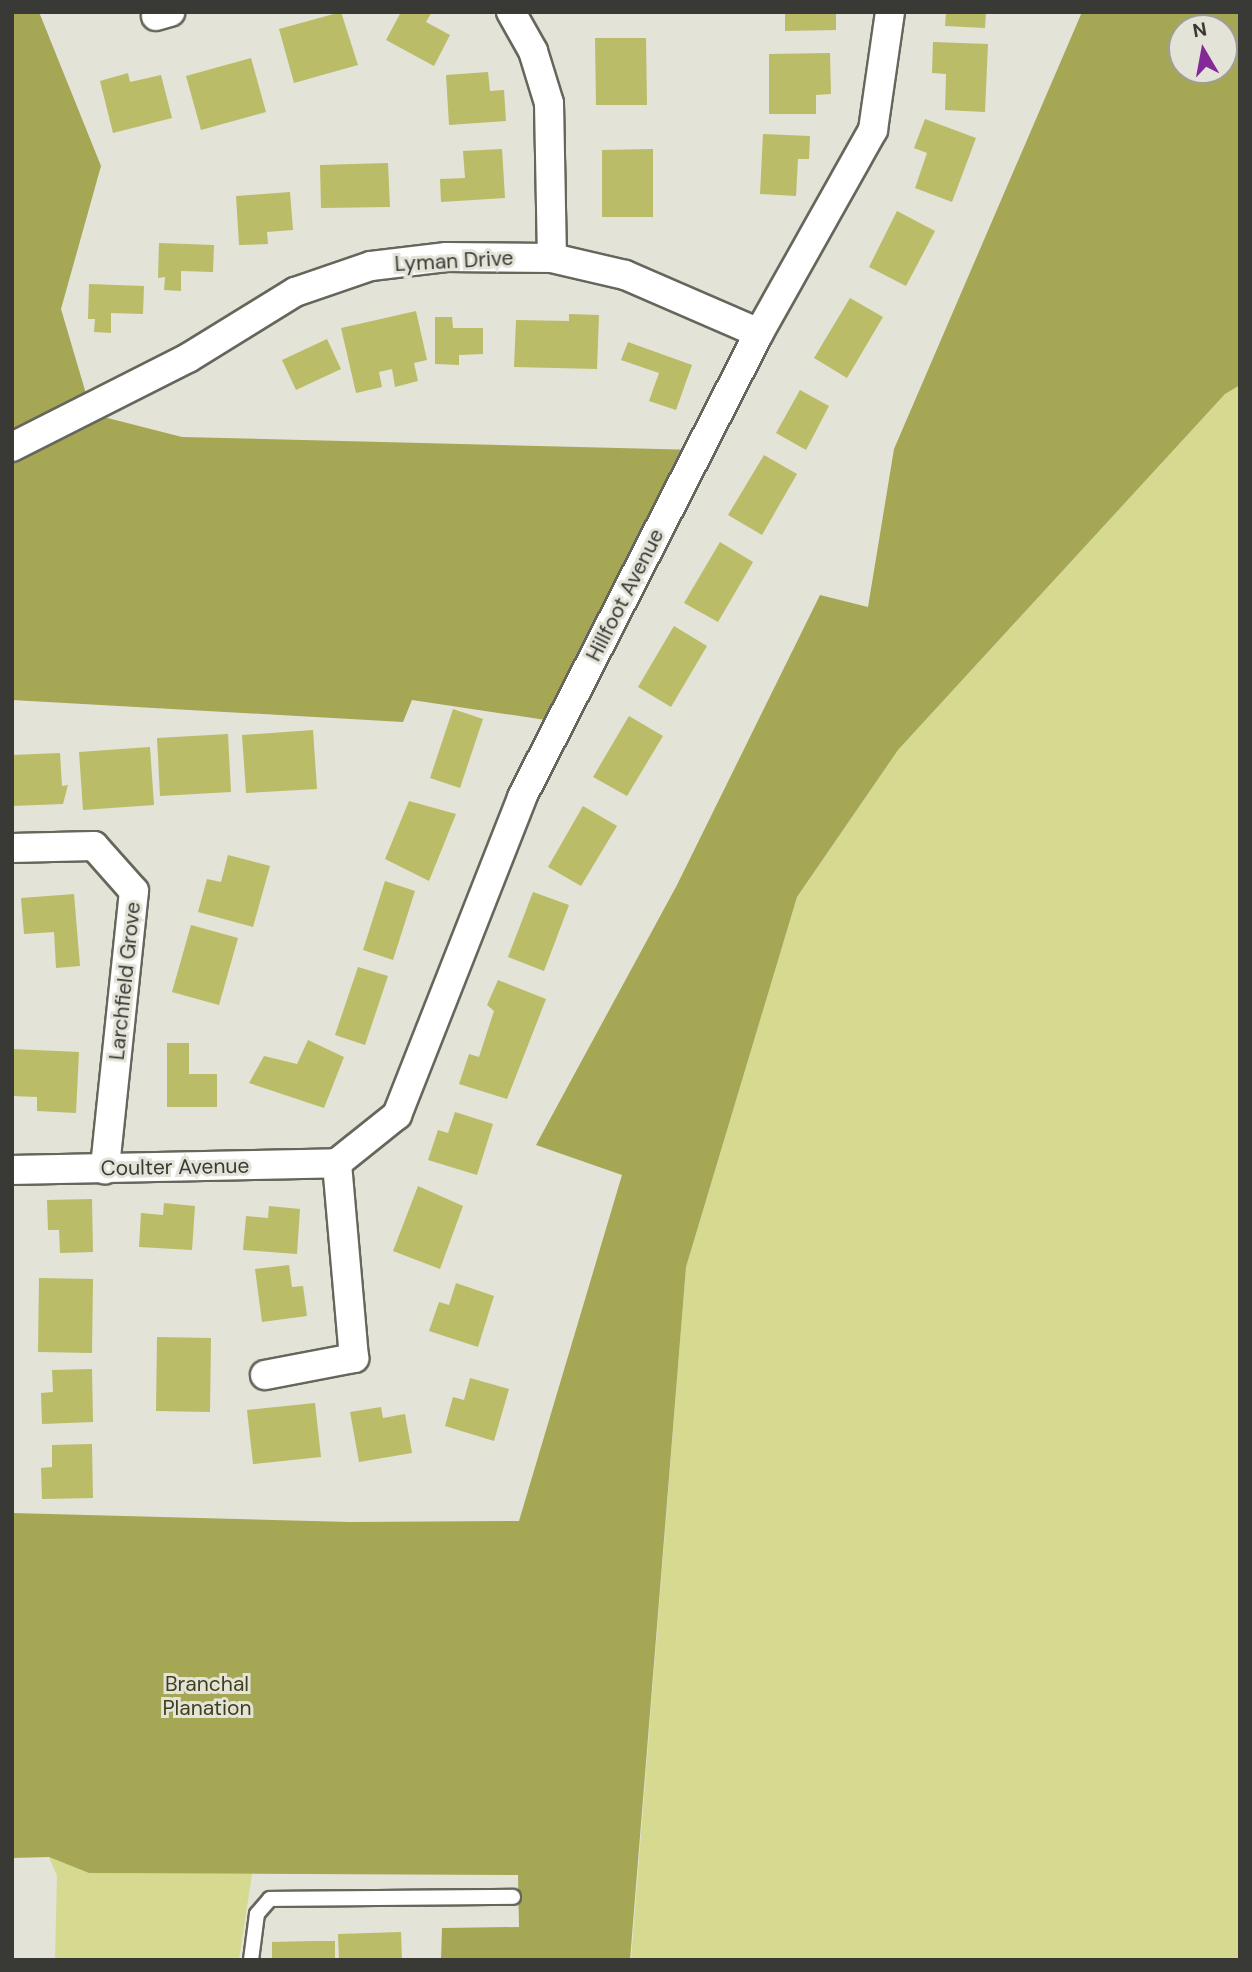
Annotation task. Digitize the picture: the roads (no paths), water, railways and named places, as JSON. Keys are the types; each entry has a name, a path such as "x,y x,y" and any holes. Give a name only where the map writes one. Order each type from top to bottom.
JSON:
{"street":[{"path":"512,12 533,51 549,103 552,258"},
{"name":"Hillfoot Avenue","path":"337,1163 397,1115 522,797 759,333 873,130 890,12"},
{"name":"Lyman Drive","path":"12,447 188,358 295,292 371,266 446,257 552,258 625,275 759,333"},
{"name":"Larchfield Grove","path":"12,848 94,846 134,891 105,1169"},
{"path":"265,1375 355,1358 337,1163"},
{"name":"Coulter Avenue","path":"12,1170 337,1163"}],"lane":[{"path":"251,1960 257,1914 270,1899 513,1897"}],"park label":[{"name":"Branchal Planation","path":"207,1696"}]}
